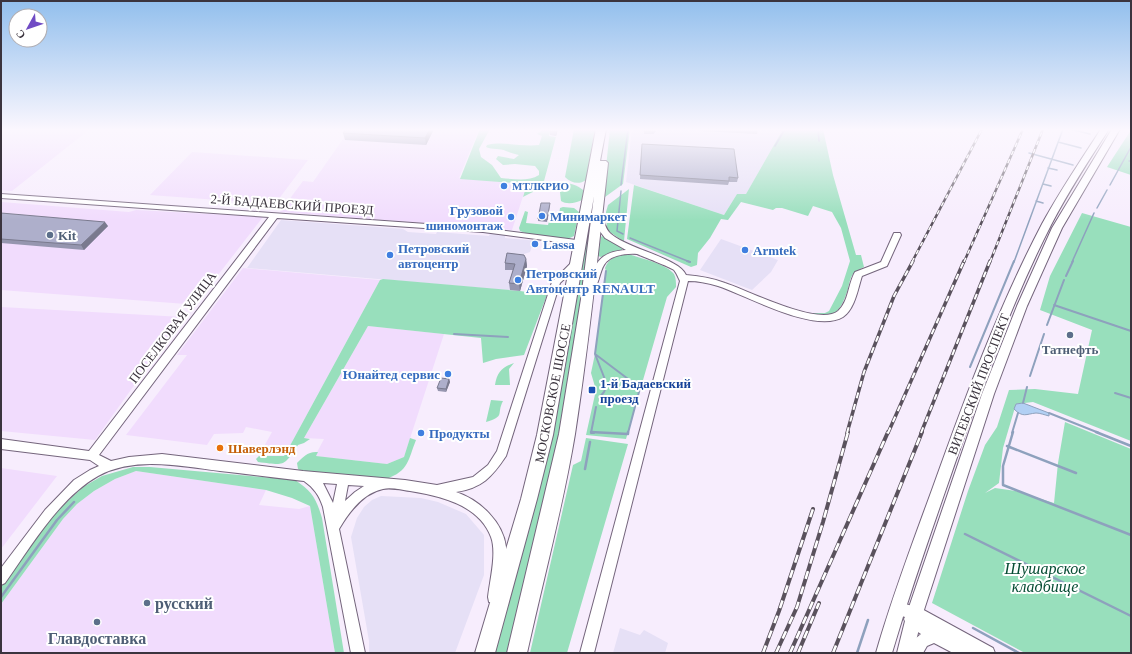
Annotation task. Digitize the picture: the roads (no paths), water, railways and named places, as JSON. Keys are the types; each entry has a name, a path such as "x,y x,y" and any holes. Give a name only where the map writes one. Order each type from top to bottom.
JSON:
{"highway":[{"name":"МОСКОВСКОЕ ШОССЕ","path":"487,647 529,499 545,435 596,160"},
{"name":"МОСКОВСКОЕ ШОССЕ","path":"517,653 560,470 587,299 604,160"}],"main road":[{"name":"ВИТЕБСКИЙ ПРОСПЕКТ","path":"884,653 898,608 977,381 1014,292 1040,236 1086,160"},
{"name":"ВИТЕБСКИЙ ПРОСПЕКТ","path":"905,653 914,617 988,394 1022,306 1057,228 1096,160"}],"street":[{"name":"2-Й БАДАЕВСКИЙ ПРОЕЗД","path":"1,196 483,230 515,233 581,244"},
{"path":"587,653 681,293 683,278 681,273 675,267 616,242 607,236 604,233 600,218 597,215"},
{"name":"ПОСЕЛКОВАЯ УЛИЦА","path":"92,456 274,216"},
{"path":"683,278 689,277 712,280 793,312 810,317 833,318 840,315 847,306 858,274 884,264 897,236"},
{"path":"587,299 592,289 597,268 606,256 614,253 638,252"},
{"path":"436,490 472,483 485,476 497,461 507,442 532,356 556,282 577,262"},
{"path":"1,444 92,456 110,466"},
{"path":"1,579 54,508 71,490 85,478 110,466 139,460 162,459 303,476 385,483 436,490 457,497 476,509 490,522 499,543 499,557 487,647"},
{"path":"303,476 317,483 323,492 334,527 358,653"},
{"path":"334,527 344,479"},
{"path":"334,527 344,509 358,495 370,488 385,483"},
{"path":"898,608 988,653"},
{"path":"914,617 935,636 966,653"},
{"path":"916,653 921,640 935,636"}],"water":[{"path":"1023,403 1049,413 1049,416 1038,413 1025,415 1020,414 1014,409 1016,404"}],"waterway":[{"path":"621,185 624,160"},
{"path":"1049,168 1052,160"},
{"path":"1053,160 1073,165"},
{"path":"1110,185 1124,160"},
{"path":"1036,201 1049,168"},
{"path":"1049,168 1057,170"},
{"path":"1043,184 1051,186"},
{"path":"1097,208 1107,190"},
{"path":"621,191 617,231 623,234"},
{"path":"1014,262 1036,201"},
{"path":"1036,201 1043,203"},
{"path":"1072,262 1094,213"},
{"path":"630,238 690,262 687,261"},
{"path":"970,367 1014,261"},
{"path":"1066,276 1073,261"},
{"path":"595,354 606,271"},
{"path":"1054,305 1064,280"},
{"path":"1047,325 1054,305"},
{"path":"1054,305 1131,331"},
{"path":"454,334 508,337"},
{"path":"1030,376 1044,334"},
{"path":"595,354 640,388 628,433"},
{"path":"595,354 604,377 606,387 599,398"},
{"path":"1023,403 1027,387"},
{"path":"1115,393 1131,398"},
{"path":"591,432 596,407"},
{"path":"1012,433 1018,413"},
{"path":"1049,413 1099,433"},
{"path":"591,432 628,433"},
{"path":"591,432 594,433"},
{"path":"1009,447 1013,432"},
{"path":"1096,432 1131,446"},
{"path":"585,469 590,442"},
{"path":"1009,447 1076,473"},
{"path":"1009,447 1003,466 1003,485 1131,535"},
{"path":"1,597 57,520 74,502"},
{"path":"965,534 1131,616"},
{"path":"857,653 868,620"},
{"path":"973,628 1019,653"}],"railway":[{"path":"912,262 966,160"},
{"path":"964,262 1009,160"},
{"path":"990,262 1031,160"},
{"path":"847,433 864,372 894,296 913,261"},
{"path":"888,433 964,261"},
{"path":"921,433 990,261"},
{"path":"776,653 797,607 848,432"},
{"path":"790,653 888,432"},
{"path":"833,653 922,432"},
{"path":"763,653 779,611 813,509"},
{"path":"798,653 819,603"}],"place":[{"name":"МТЛКРИО","path":"504,186"},
{"name":"Минимаркет","path":"542,216"},
{"name":"Грузовой шиномонтаж","path":"511,217"},
{"name":"Kit","path":"50,235"},
{"name":"Lassa","path":"535,244"},
{"name":"Armtek","path":"745,250"},
{"name":"Петровский автоцентр","path":"390,255"},
{"name":"Петровский Автоцентр RENAULT","path":"518,280"},
{"name":"Татнефть","path":"1070,335"},
{"name":"Юнайтед сервис","path":"448,374"},
{"name":"1-й Бадаевский проезд","path":"592,390"},
{"name":"Продукты","path":"421,433"},
{"name":"Шаверлэнд","path":"220,448"},
{"name":"русский","path":"147,603"},
{"name":"Главдоставка","path":"97,622"}],"park label":[{"name":"Шушарское кладбище","path":"1045,577"}]}
